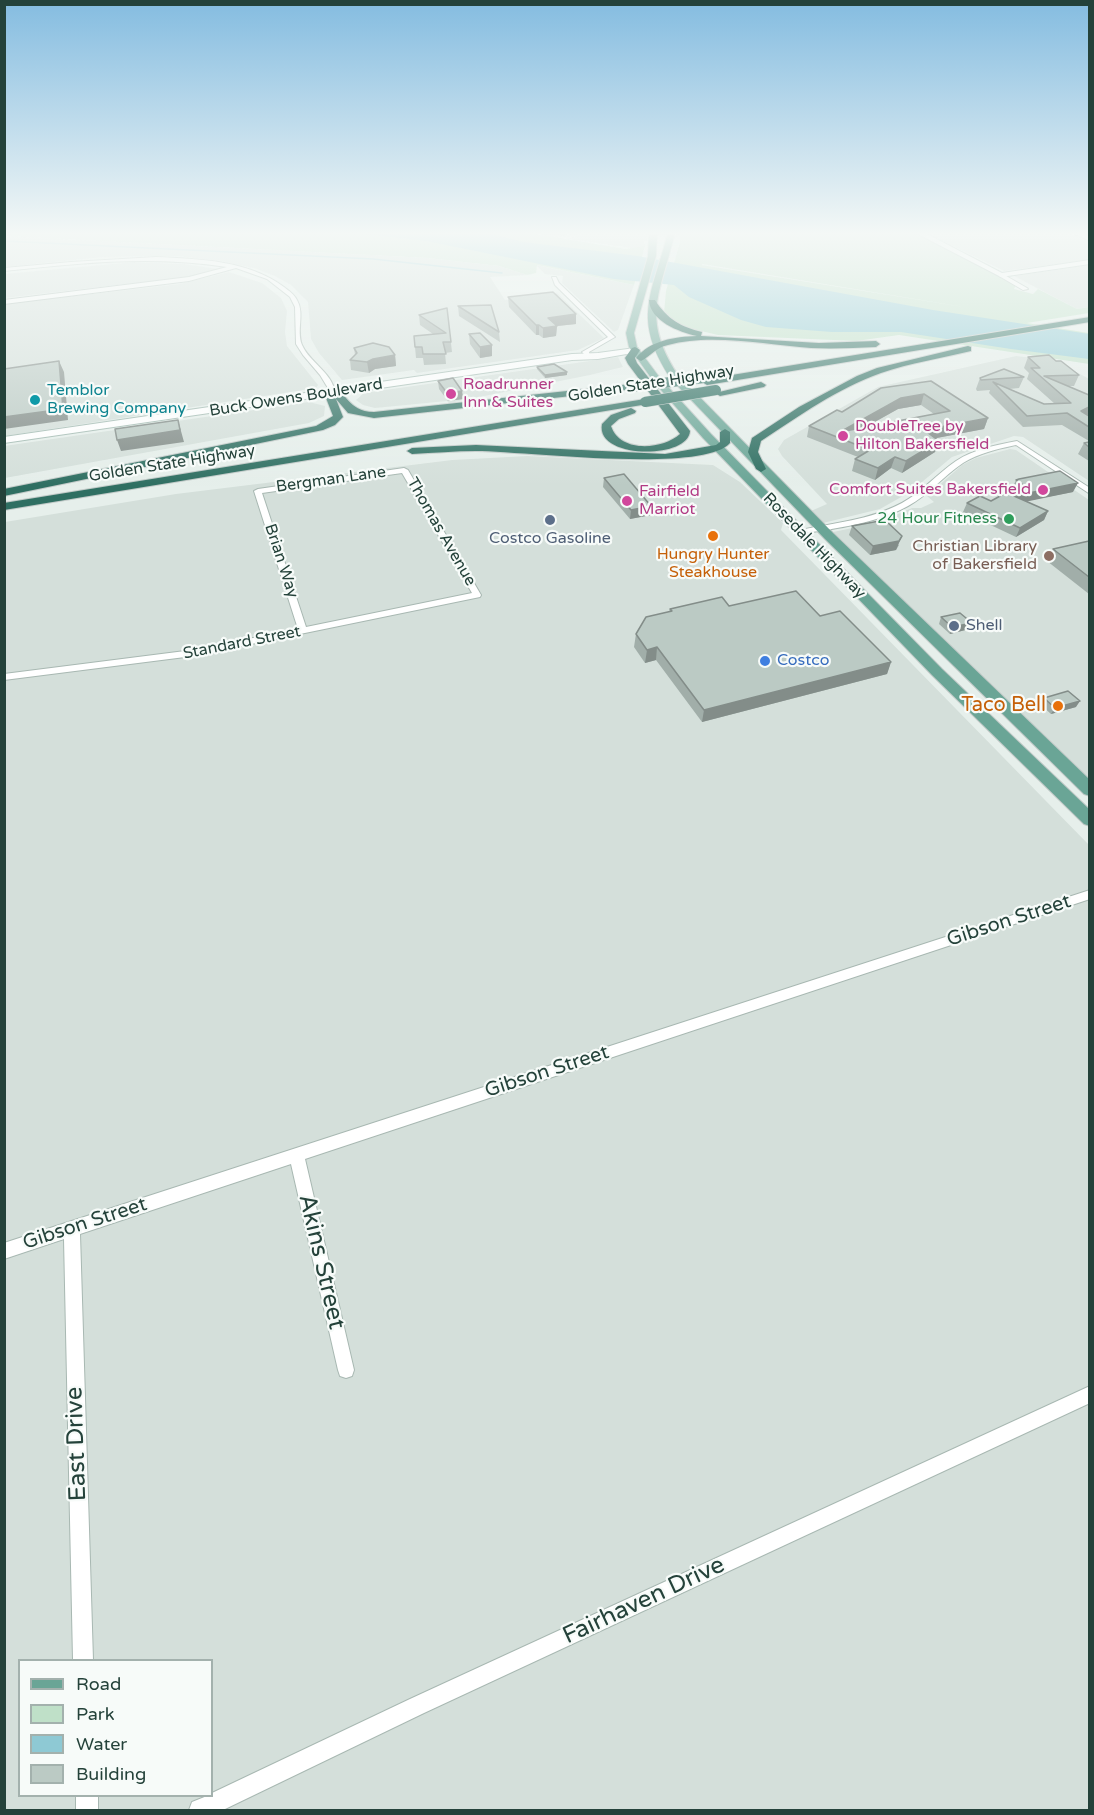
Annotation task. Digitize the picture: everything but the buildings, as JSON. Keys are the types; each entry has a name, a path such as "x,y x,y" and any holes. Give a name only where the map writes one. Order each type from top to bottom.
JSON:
{"highway":[{"path":"661,317 677,327 725,339"},
{"name":"Golden State Highway","path":"4,507 226,472 642,397 705,380 723,379 1089,319"},
{"path":"4,494 322,427 338,417 331,398 333,392 341,397 351,411 383,415 718,392 795,377 1085,330"},
{"path":"642,397 606,426 607,434 622,445 650,449 671,446 681,441 685,431 633,364 630,358 638,351 683,339 835,345 894,343 975,333 1000,333"},
{"path":"761,469 753,452 756,440 803,409 869,374 968,349"},
{"name":"Golden State Highway","path":"4,494 642,397"},
{"path":"226,472 455,449 512,449 666,457 719,448 725,442 725,432"}],"main road":[{"path":"635,317 630,333 638,351"},
{"name":"Rosedale Highway","path":"652,317 651,333 659,357 683,389 761,469 1089,789"},
{"path":"638,351 651,333"},
{"path":"638,351 659,357"},
{"name":"Buck Owens Boulevard","path":"4,441 588,355 638,351"},
{"name":"Rosedale Highway","path":"638,351 671,396 719,448 937,672 1089,820"},
{"path":"1012,744 1052,768 1089,804"},
{"path":"1012,744 1027,768 1089,831"}],"street":[{"path":"298,317 297,331 300,345 323,373 333,392"},
{"path":"588,355 585,352 612,337 591,317"},
{"path":"800,532 865,519 894,510 916,498 963,460 985,451 1017,443 1089,492"},
{"name":"Bergman Lane","path":"258,491 404,470"},
{"name":"Thomas Avenue","path":"404,470 477,595"},
{"name":"Brian Way","path":"258,491 303,631"},
{"name":"Standard Street","path":"4,676 163,658 477,595"},
{"name":"Gibson Street","path":"4,1251 1089,894"},
{"name":"Akins Street","path":"296,1154 346,1370"},
{"name":"East Drive","path":"72,1228 83,1659"},
{"name":"Fairhaven Drive","path":"200,1810 417,1706 1089,1394"}],"shaded area":[{"path":"4,317 286,317 287,346 318,385 316,388 5,436"},
{"path":"309,317 582,317 604,338 578,350 417,373 414,370 342,380 319,353 311,339"},
{"path":"598,317 623,317 618,330 614,332"},
{"path":"1016,356 1055,360 1089,379 1089,481 1023,437 1014,436 952,457 910,492 880,509 823,523 811,511 827,504 782,456 778,449 784,440 878,387"},
{"path":"618,357 623,367 449,403 447,401 375,408 363,405 356,400 364,393"},
{"path":"309,402 325,406 324,416 309,423 5,478 4,446"},
{"path":"1010,449 1016,450 1089,500 1089,780 833,532 877,523 912,508 921,508 934,502 927,496 962,465 976,458"},
{"path":"527,456 713,465 740,482 783,523 781,530 1089,845 1089,1810 5,1810 5,522 176,494 452,460"}],"green space":[{"path":"669,317 1066,317 1027,323 1089,333 1089,364 899,335 856,341 718,335 684,327"}],"water":[{"path":"734,317 977,317 1089,334 1089,359 901,332 832,332 766,327"}],"place":[{"name":"Roadrunner Inn & Suites","path":"451,394"},
{"name":"Temblor Brewing Company","path":"35,400"},
{"name":"DoubleTree by Hilton Bakersfield","path":"843,436"},
{"name":"Comfort Suites Bakersfield","path":"1043,490"},
{"name":"Fairfield Marriot","path":"627,501"},
{"name":"24 Hour Fitness","path":"1009,519"},
{"name":"Costco Gasoline","path":"550,520"},
{"name":"Hungry Hunter Steakhouse","path":"713,536"},
{"name":"Christian Library of Bakersfield","path":"1049,556"},
{"name":"Shell","path":"954,626"},
{"name":"Costco","path":"765,661"},
{"name":"Taco Bell","path":"1058,706"}]}
